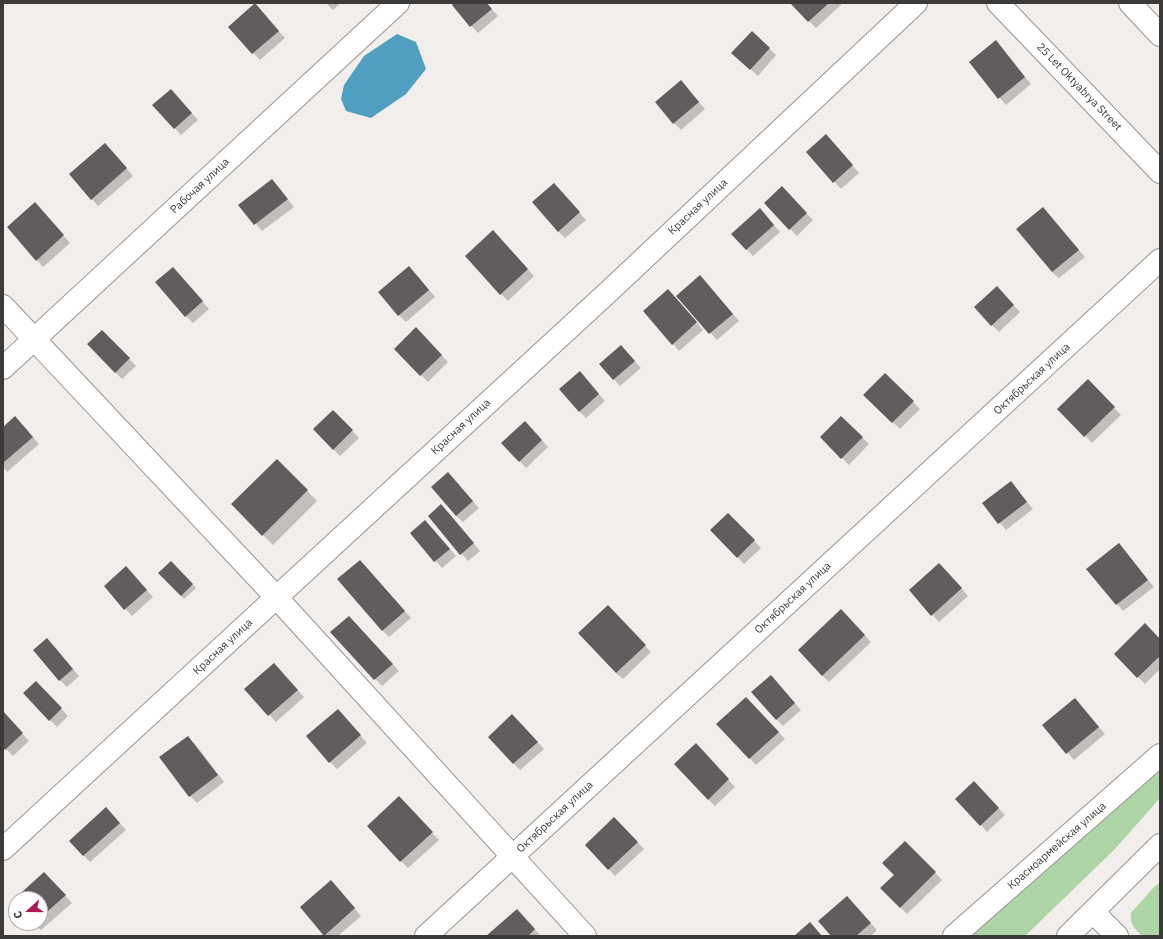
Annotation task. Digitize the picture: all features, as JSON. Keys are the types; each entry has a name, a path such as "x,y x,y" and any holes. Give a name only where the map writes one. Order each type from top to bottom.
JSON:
{"street":[{"name":"Рабочая улица","path":"3,368 398,3"},
{"name":"Красная улица","path":"3,849 605,295 916,3"},
{"name":"25 Let Oktyabrya Street","path":"998,3 1158,165"},
{"path":"1130,3 1160,35"},
{"name":"Октябрьская улица","path":"426,936 1160,260"},
{"path":"3,306 276,598 513,856 584,936"},
{"name":"Красноармейская улица","path":"954,936 1160,755"},
{"path":"1068,936 1160,844"},
{"path":"1093,912 1117,936"}],"green space":[{"path":"1160,755 1160,798 1115,849 1025,936 954,936"},
{"path":"1160,883 1160,936 1142,936 1132,923 1131,913 1154,887"}],"water":[{"path":"397,34 416,42 426,69 406,94 371,118 346,111 341,99 344,85 364,56"}],"building":[{"path":"255,3 279,31 252,54 228,27"},
{"path":"454,3 487,3 492,9 470,27 452,5"},
{"path":"790,3 829,3 808,22"},
{"path":"752,31 770,48 750,70 731,53"},
{"path":"996,40 1025,77 998,99 969,62"},
{"path":"681,80 699,102 673,124 655,102"},
{"path":"171,89 192,113 174,129 152,105"},
{"path":"826,134 853,165 833,183 806,152"},
{"path":"105,143 127,168 91,200 69,174"},
{"path":"272,179 288,199 254,225 238,205"},
{"path":"554,183 580,212 558,232 532,202"},
{"path":"782,186 807,213 789,230 764,203"},
{"path":"35,202 64,235 36,261 7,227"},
{"path":"1043,207 1079,250 1052,272 1016,229"},
{"path":"760,208 774,225 746,250 731,234"},
{"path":"493,230 528,269 500,295 465,256"},
{"path":"409,266 429,290 398,316 378,292"},
{"path":"173,267 203,301 185,317 155,282"},
{"path":"700,275 733,314 709,334 676,296"},
{"path":"997,286 1014,305 991,326 974,307"},
{"path":"668,289 697,322 672,345 643,311"},
{"path":"416,327 442,355 420,376 394,349"},
{"path":"102,330 130,358 115,373 87,344"},
{"path":"621,345 635,361 613,380 599,364"},
{"path":"580,371 599,394 579,412 559,389"},
{"path":"885,373 914,401 892,423 863,395"},
{"path":"1088,379 1115,407 1084,437 1057,409"},
{"path":"333,410 353,430 333,450 313,429"},
{"path":"15,416 33,437 3,463 3,427"},
{"path":"841,416 863,437 841,459 820,437"},
{"path":"525,421 542,440 519,462 501,443"},
{"path":"277,459 308,490 262,536 231,504"},
{"path":"448,472 473,501 456,516 431,487"},
{"path":"1011,481 1027,502 998,524 982,503"},
{"path":"441,504 474,543 460,555 428,516"},
{"path":"728,513 755,540 737,558 710,530"},
{"path":"425,520 450,549 434,562 410,533"},
{"path":"1119,543 1148,580 1116,605 1086,569"},
{"path":"360,560 405,611 382,631 337,579"},
{"path":"171,561 193,584 181,596 158,573"},
{"path":"939,563 962,588 931,616 909,590"},
{"path":"126,566 147,590 124,610 104,586"},
{"path":"608,605 646,645 616,673 578,633"},
{"path":"841,609 865,635 822,676 798,650"},
{"path":"349,616 393,664 374,680 330,632"},
{"path":"1145,623 1160,639 1160,656 1137,678 1114,654"},
{"path":"47,638 73,669 59,681 33,650"},
{"path":"274,663 298,690 268,716 244,689"},
{"path":"771,675 795,703 776,720 751,692"},
{"path":"36,681 62,708 49,721 23,693"},
{"path":"746,697 779,732 749,759 716,724"},
{"path":"1075,698 1099,727 1066,754 1042,725"},
{"path":"338,709 361,735 329,763 306,736"},
{"path":"3,711 23,733 5,750 3,748"},
{"path":"512,714 538,742 513,764 488,737"},
{"path":"188,736 218,775 189,797 159,757"},
{"path":"696,743 729,779 708,800 674,764"},
{"path":"974,781 999,808 980,826 955,799"},
{"path":"399,796 433,832 400,862 367,826"},
{"path":"106,807 120,823 83,856 69,841"},
{"path":"614,817 638,842 608,870 585,845"},
{"path":"905,841 936,872 900,908 880,888 894,875 882,863"},
{"path":"44,872 66,895 48,911 48,891 23,891"},
{"path":"331,880 355,908 324,936 300,907"},
{"path":"847,896 871,923 856,936 831,936 818,921"},
{"path":"517,909 535,929 528,936 486,936"},
{"path":"810,922 822,936 794,936"}]}
